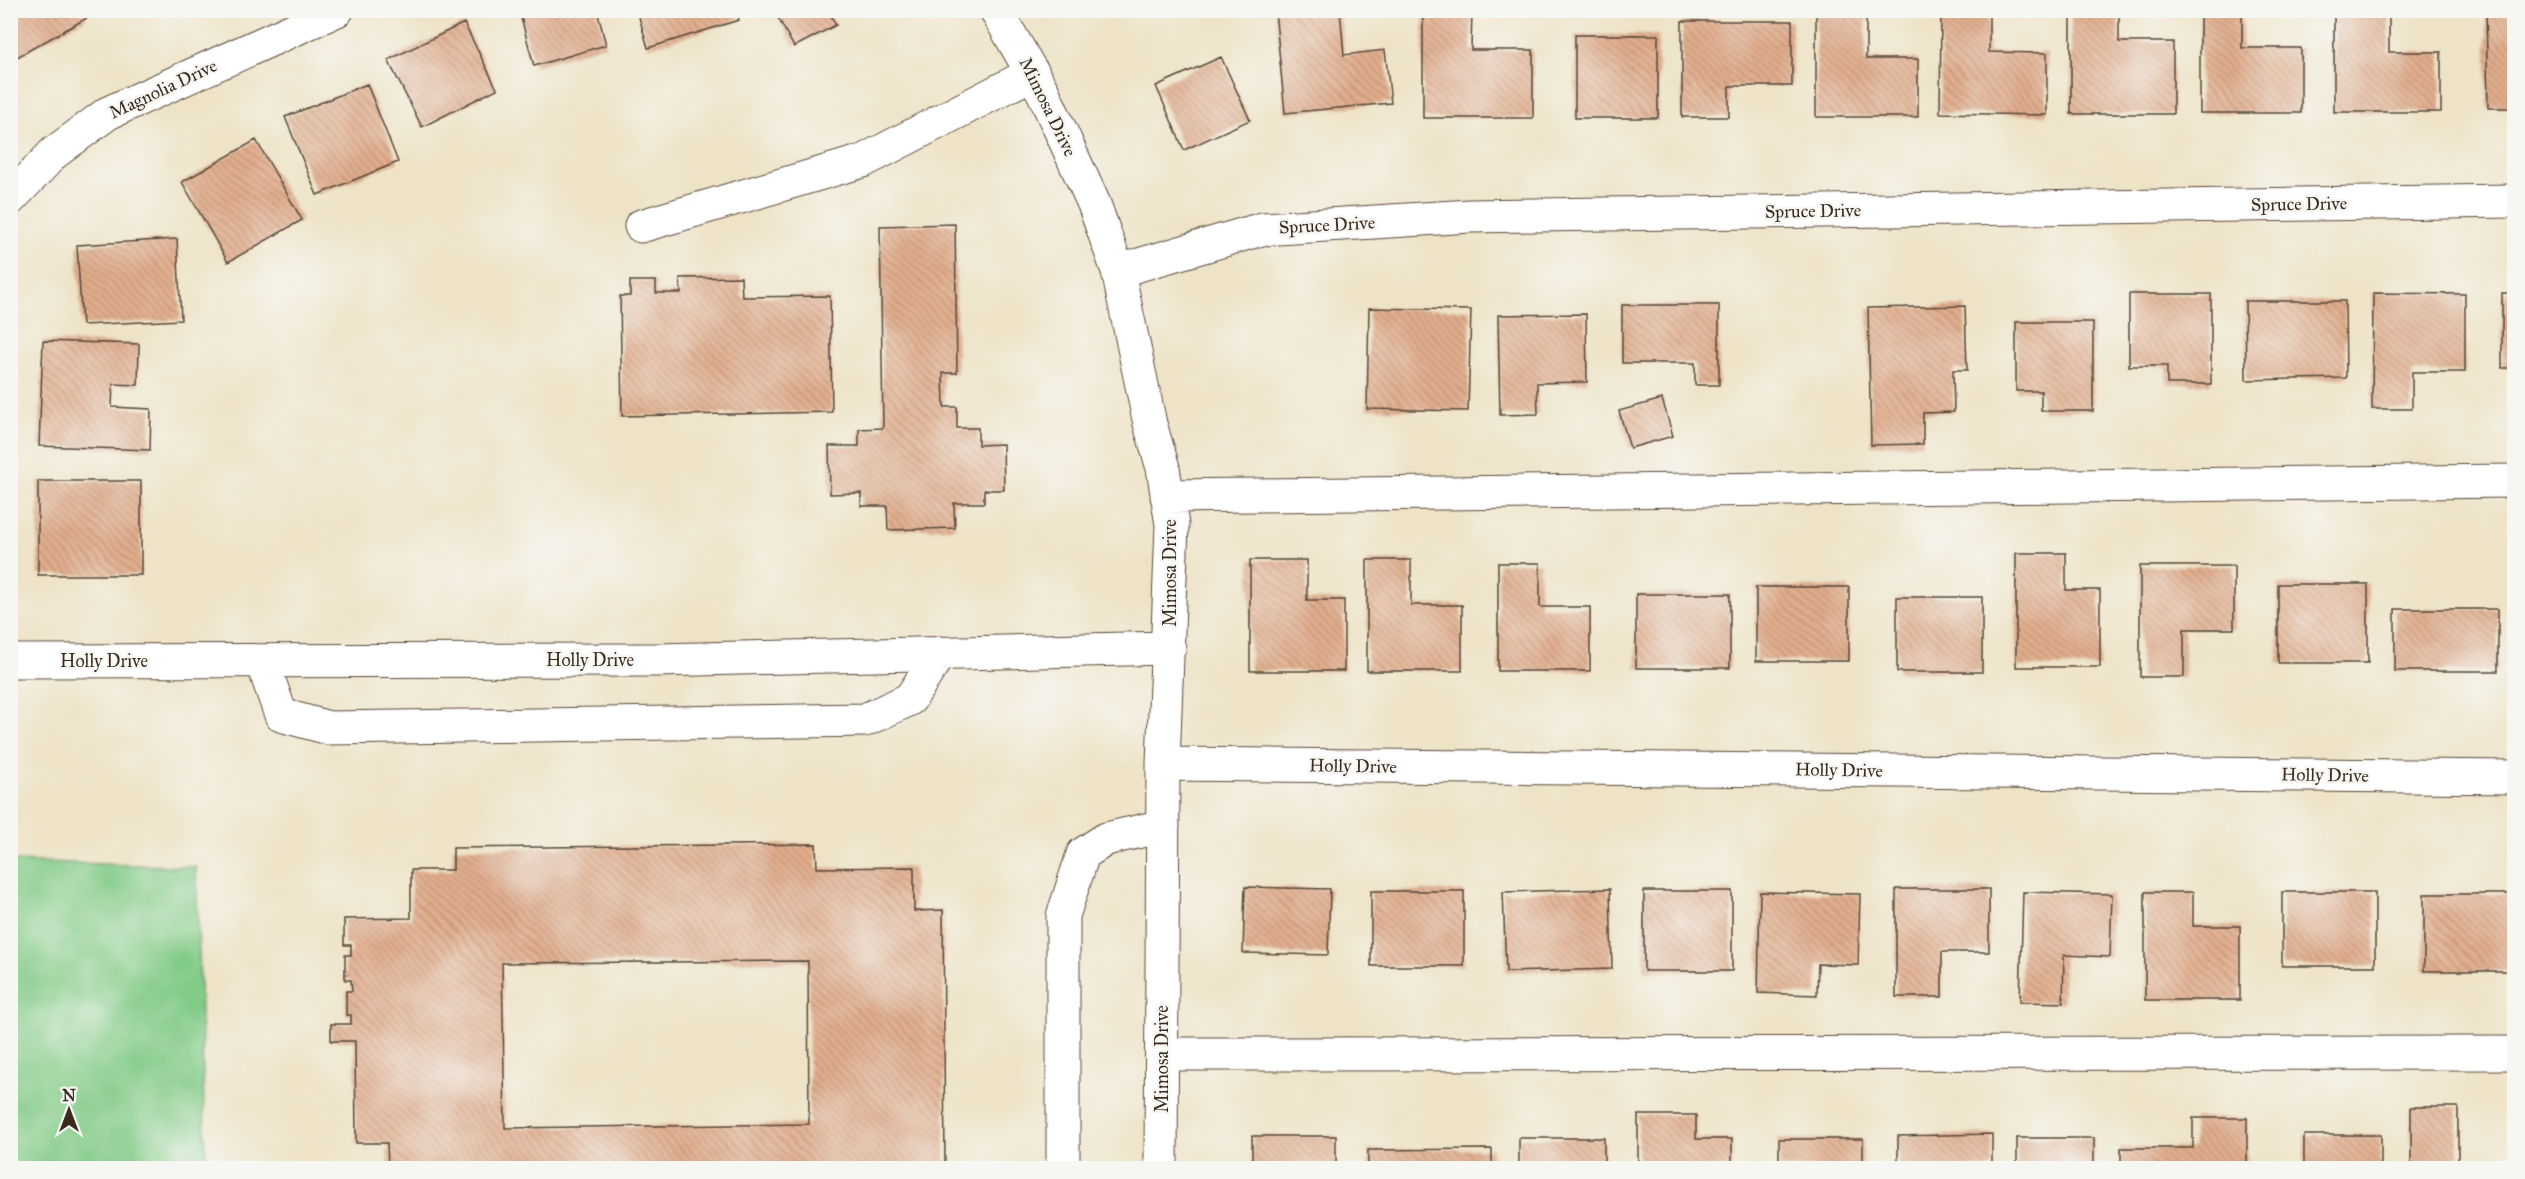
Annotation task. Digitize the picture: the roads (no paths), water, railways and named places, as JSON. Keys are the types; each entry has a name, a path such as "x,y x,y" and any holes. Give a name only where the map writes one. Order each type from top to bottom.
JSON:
{"street":[{"name":"Magnolia Drive","path":"10,199 54,153 108,113 337,10"},
{"name":"Mimosa Drive","path":"998,11 1033,73 1094,204 1118,271 1172,525 1163,764 1161,1168"},
{"path":"641,226 863,161 1033,73"},
{"name":"Spruce Drive","path":"1118,271 1262,229 1470,216 2514,201"},
{"path":"1167,496 2514,481"},
{"name":"Holly Drive","path":"10,661 658,660 1169,648"},
{"path":"262,661 281,715 329,728 865,720 910,699 940,653"},
{"name":"Holly Drive","path":"1163,764 2514,777"},
{"path":"1063,1168 1063,916 1083,854 1106,839 1163,826"},
{"path":"1162,1054 2514,1053"}]}
